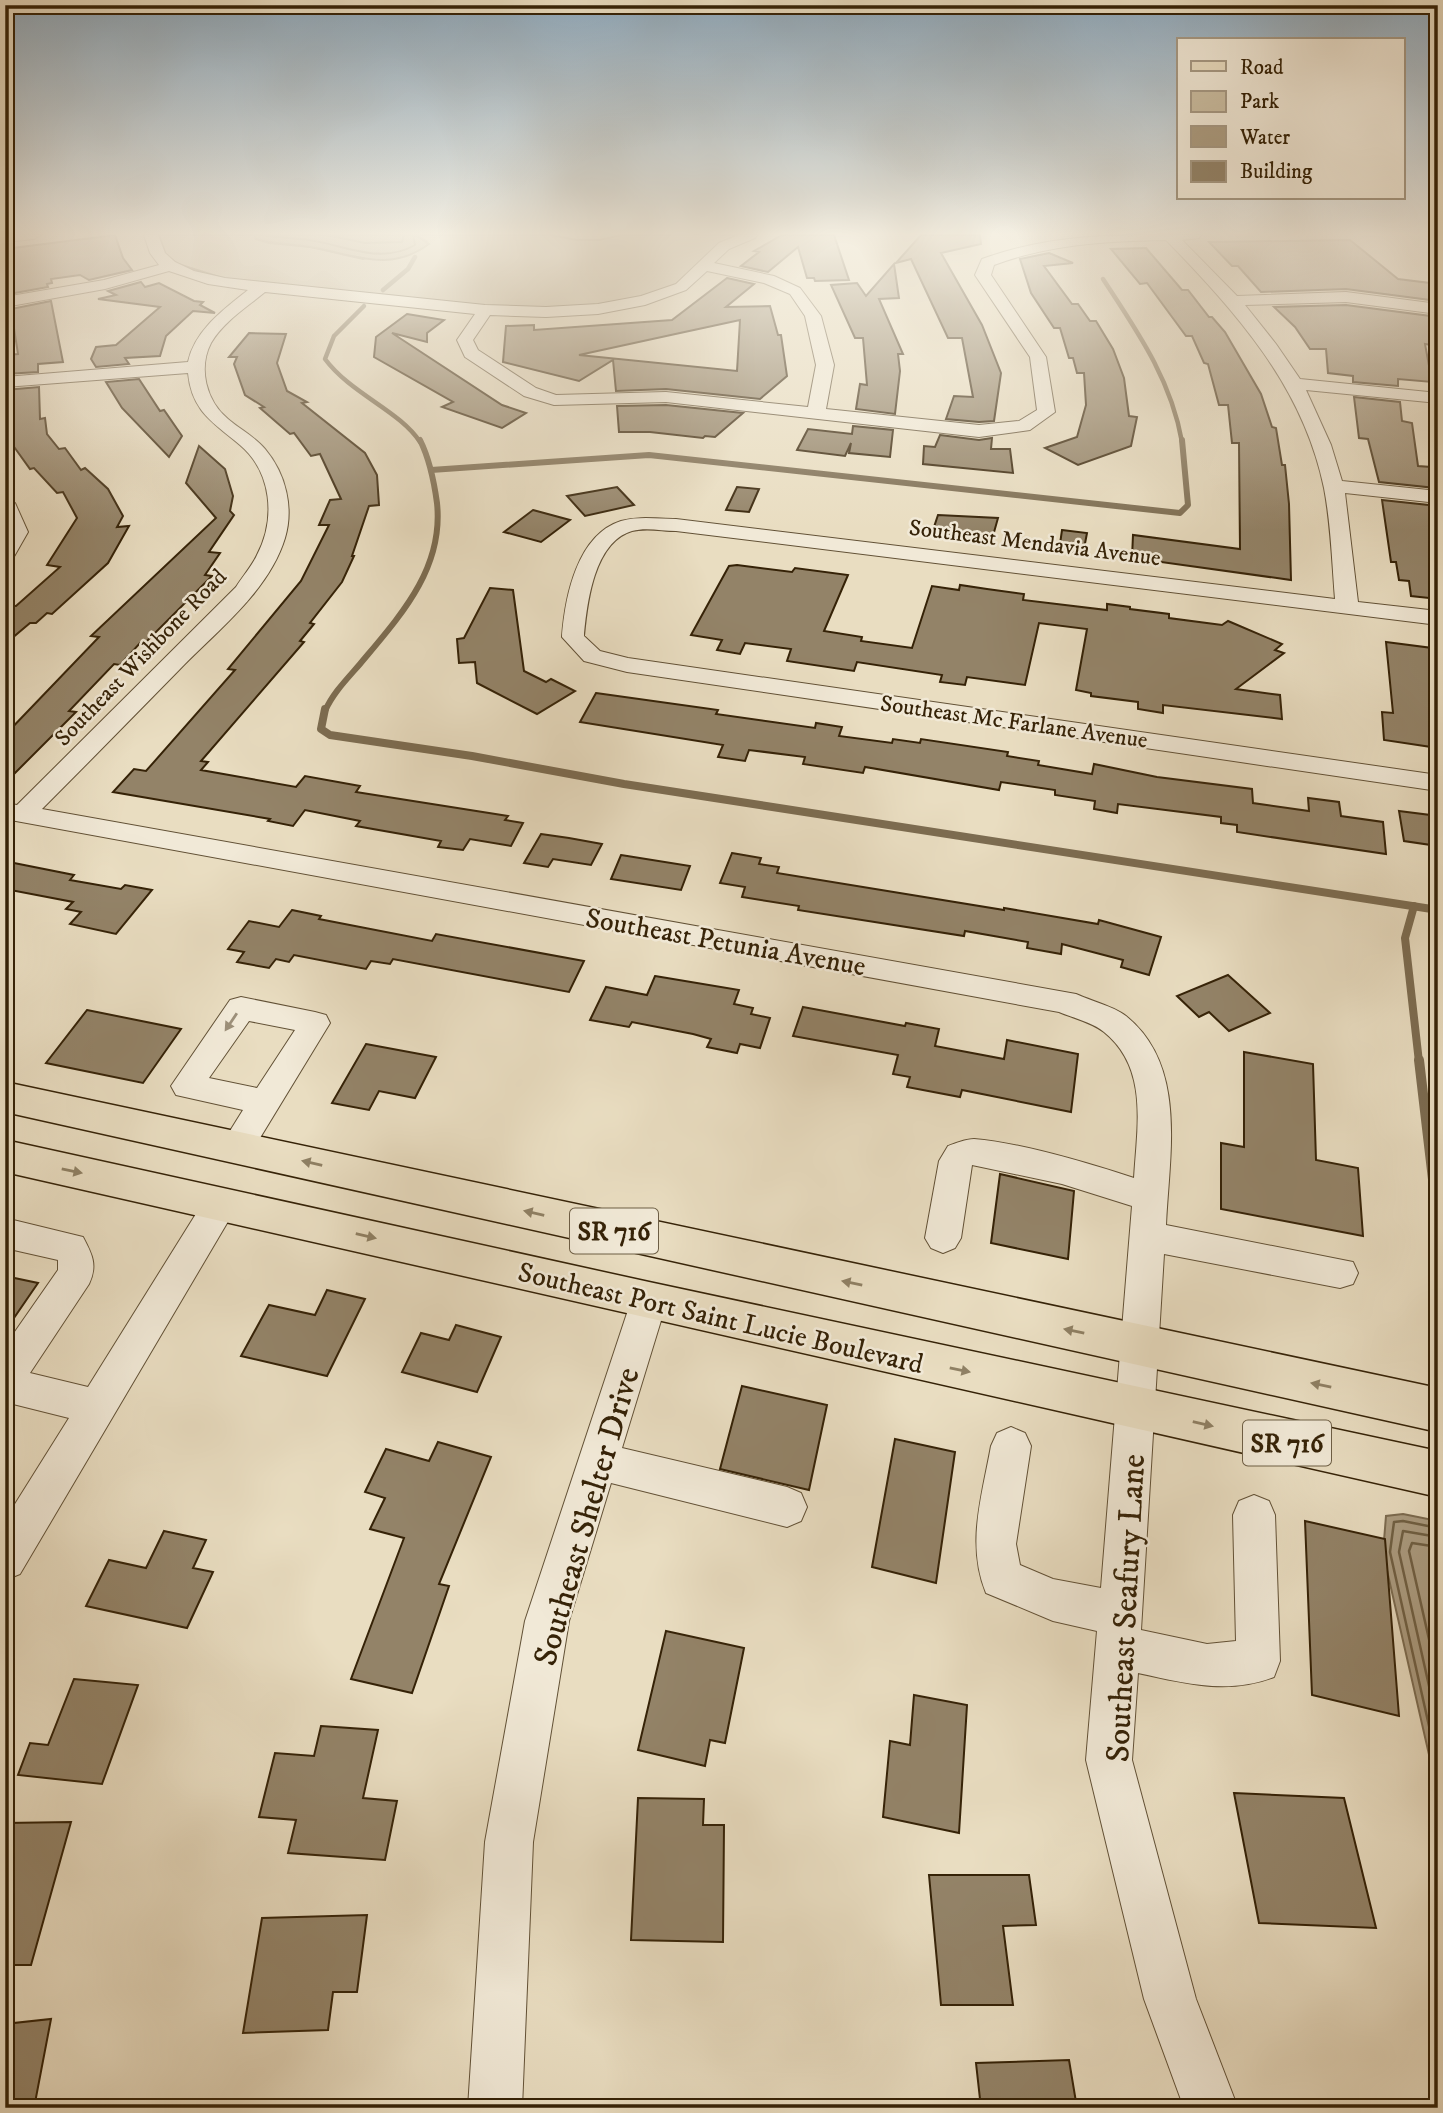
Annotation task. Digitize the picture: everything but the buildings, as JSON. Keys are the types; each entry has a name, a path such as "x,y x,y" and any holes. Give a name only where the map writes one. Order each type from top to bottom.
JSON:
{"main road":[{"name":"SR 716","path":"5,1097 1438,1410"},
{"name":"Southeast Port Saint Lucie Boulevard","path":"5,1156 1371,1461 1431,1471"}],"street":[{"path":"5,382 195,367 202,344 211,334"},
{"path":"469,334 465,340 471,353 530,392 554,400 666,397 979,430 1024,426 1046,412 1038,357 1023,334"},
{"path":"816,412 825,365 817,334"},
{"path":"1261,334 1296,384 1319,439 1334,486 1347,606"},
{"name":"Southeast Wishbone Road","path":"14,813 244,591 270,551 279,516 275,479 251,445 218,419 199,391 195,367"},
{"path":"1296,384 1438,398"},
{"path":"1334,486 1438,497"},
{"path":"5,503 18,532 5,556"},
{"name":"Southeast Mendavia Avenue","path":"592,656 573,637 573,616 593,555 607,537 625,526 676,525 1438,618"},
{"name":"Southeast Mc Farlane Avenue","path":"592,656 627,665 1438,783"},
{"name":"Southeast Petunia Avenue","path":"14,813 1065,1002 1114,1023 1145,1060 1155,1104 1141,1346"},
{"path":"237,1147 315,1023 240,1008 187,1086 265,1102"},
{"path":"943,1238 956,1161 960,1155 972,1152 1069,1170 1106,1180 1149,1198"},
{"path":"5,1559 221,1203"},
{"path":"5,1233 70,1248 76,1259 76,1273 5,1378"},
{"path":"1147,1236 1340,1273"},
{"name":"Southeast Shelter Drive","path":"495,2108 509,1842 547,1621 649,1301"},
{"name":"Southeast Seafury Lane","path":"1141,1346 1109,1760 1170,1999 1211,2108"},
{"path":"5,1385 97,1407"},
{"path":"1011,1446 995,1544 1001,1578 1207,1666 1258,1661 1254,1515"},
{"path":"598,1461 787,1507"}],"water":[{"path":"1403,1514 1438,1521 1438,1794 1383,1553 1386,1516"}],"waterway":[{"path":"336,334 325,359 348,382 400,421 420,442"},
{"path":"1138,334 1170,397 1182,442"},
{"path":"325,711 341,686 404,609 416,590 434,549 437,503 431,471 420,440"},
{"path":"431,470 649,455 1180,513 1188,505 1182,440"},
{"path":"325,709 321,729 330,735 472,756 624,784 1414,906"},
{"path":"1414,906 1438,910"},
{"path":"1414,906 1405,938 1419,1062"},
{"path":"1419,1060 1438,1222"}]}
